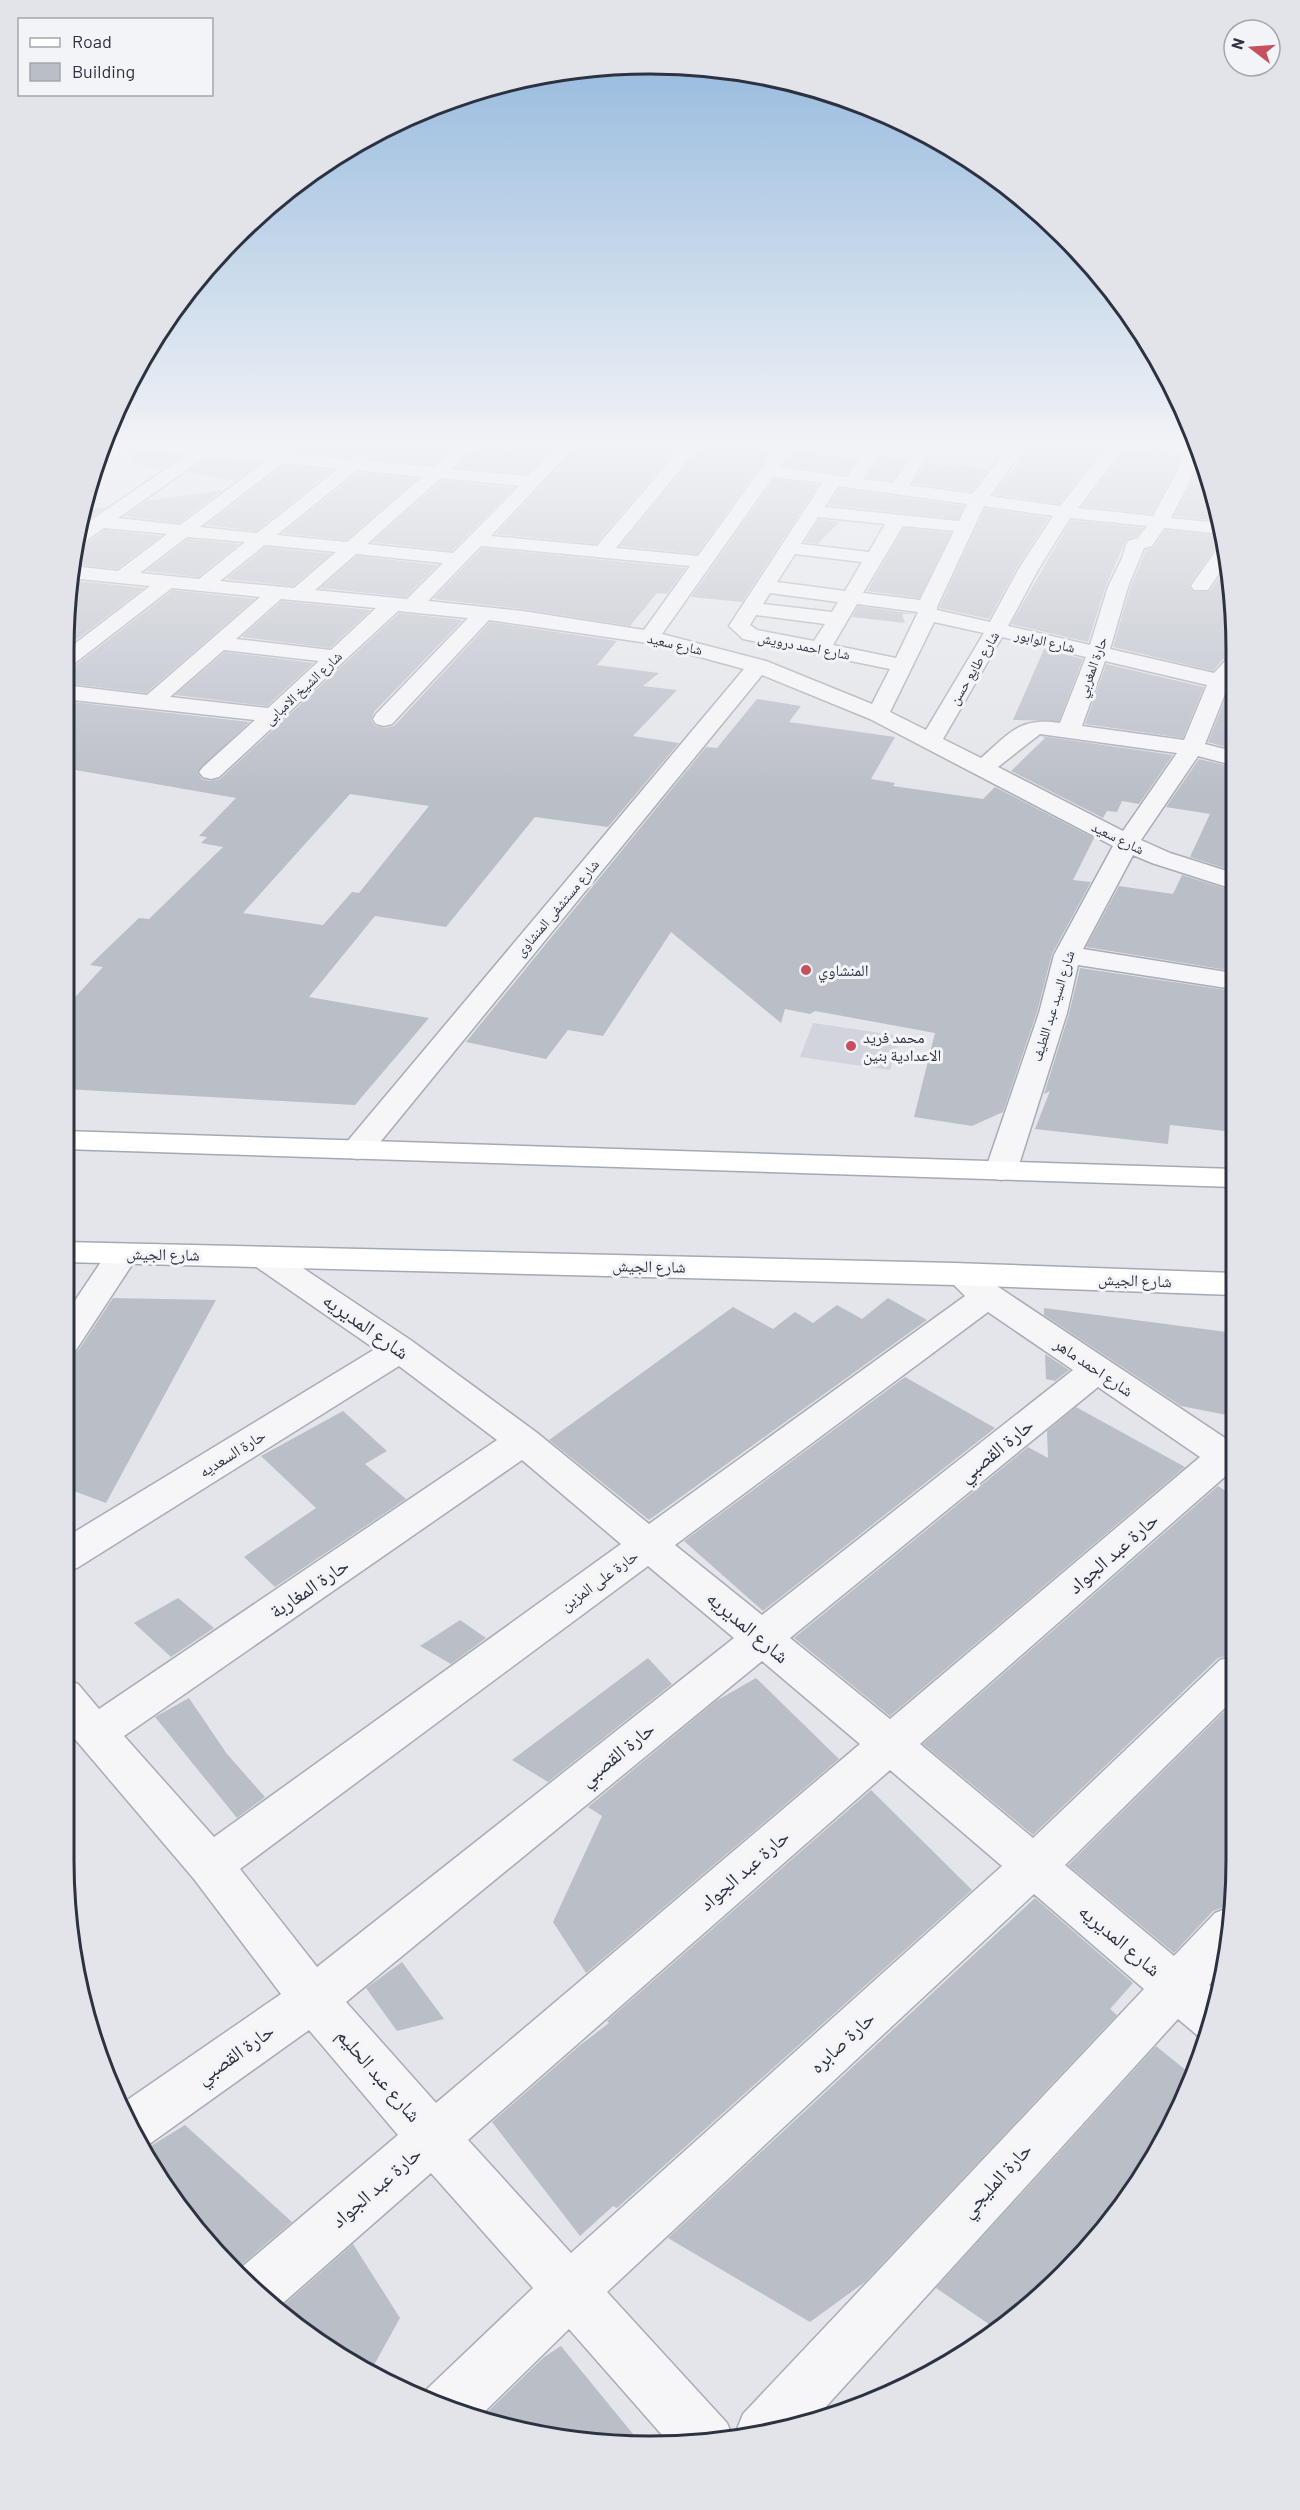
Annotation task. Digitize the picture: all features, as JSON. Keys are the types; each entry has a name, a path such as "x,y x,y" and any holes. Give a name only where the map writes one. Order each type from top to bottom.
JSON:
{"main road":[{"path":"74,1140 1226,1178"},
{"name":"شارع الجيش","path":"74,1252 954,1274 1226,1288"}],"street":[{"path":"122,577 143,561"},
{"path":"203,585 232,561"},
{"path":"299,594 337,561"},
{"name":"شارع الشيخ الامبابى","path":"211,772 336,657 455,561"},
{"path":"695,561 704,562"},
{"name":"شارع احمد درويش","path":"780,561 749,608 739,626 741,630 750,635 901,665"},
{"path":"820,649 872,561"},
{"path":"878,714 950,561"},
{"name":"شارع طايع حسن","path":"930,742 1034,561"},
{"name":"حارة المغربي","path":"1069,730 1098,653 1118,587 1130,561"},
{"path":"1201,586 1218,561"},
{"path":"649,638 704,562"},
{"path":"777,565 864,576"},
{"name":"شارع سعيد","path":"78,573 404,604 587,626 649,638 758,666 878,714 1127,843 1161,858 1226,879"},
{"path":"74,654 167,582"},
{"name":"شارع الوابور","path":"763,586 851,597 928,611 996,630 1098,653 1226,677"},
{"path":"152,702 277,592"},
{"path":"749,608 837,620"},
{"path":"384,719 484,613"},
{"path":"219,643 336,657"},
{"name":"شارع مستشفى المنشاوى","path":"357,1150 758,666"},
{"name":"شارع السيد عبد اللطيف","path":"1001,1170 1053,1013 1066,955 1127,843 1192,748 1226,681"},
{"path":"74,693 273,715"},
{"path":"982,769 1031,728 1040,727 1192,748 1226,756"},
{"path":"1066,955 1226,980"},
{"path":"74,1326 123,1254"},
{"name":"شارع المديريه","path":"264,1257 400,1348 523,1441 890,1744 1206,2012"},
{"name":"شارع احمد ماهر","path":"954,1274 1226,1451"},
{"name":"حارة على المزين","path":"210,1865 988,1296"},
{"name":"حارة السعديه","path":"74,1551 400,1348"},
{"name":"حارة القصبي","path":"137,2123 313,1999 1097,1369"},
{"name":"حارة المغاربة","path":"95,1734 523,1441"},
{"name":"حارة عبد الجواد","path":"262,2285 890,1744 1226,1460"},
{"name":"حارة صابره","path":"454,2402 570,2290 1033,1867 1226,1681"},
{"name":"شارع عبد الحليم","path":"74,1709 210,1865 313,1999 433,2138 699,2434"},
{"name":"حارة المليجي","path":"774,2422 1221,1938"}],"shaded area":[{"name":"محمد فريد الاعدادية بنين","path":"813,1023 901,1036 890,1070 800,1057"}],"building":[{"path":"81,561 127,561 117,569 80,565"},
{"path":"159,561 218,561 198,577 146,571"},
{"path":"248,561 323,561 293,586 226,579"},
{"path":"351,561 403,561 438,565 406,597 320,588"},
{"path":"469,561 616,561 686,568 667,594 657,593 630,626 523,609 433,599"},
{"path":"716,561 769,561 742,602 691,597"},
{"path":"885,561 937,561 919,598 867,591"},
{"path":"961,561 1021,561 989,619 939,608"},
{"path":"1047,561 1117,561 1088,642 1011,624"},
{"path":"1141,561 1206,561 1189,586 1194,592 1210,591 1222,573 1226,658 1213,671 1113,647 1130,588"},
{"path":"78,581 144,588 74,641"},
{"path":"173,590 255,599 146,693 74,684 74,666"},
{"path":"282,601 371,610 330,648 241,637"},
{"path":"858,606 915,614 902,614 905,623 852,617"},
{"path":"399,613 463,620 374,712 371,720 375,726 385,728 394,726 490,622 617,641 597,665 659,673 643,686 677,690 633,736 679,743 608,827 535,817 446,927 375,916 309,997 429,1018 355,1105 74,1090 74,998 103,967 90,965 139,918 149,919 223,847 201,843 207,837 199,836 236,798 74,770 74,702 250,722 197,772 202,779 210,781 220,779","holes":["350,794 429,806 359,893 352,892 323,925 243,913"]},
{"path":"1044,649 1083,659 1059,721 1013,720"},
{"path":"225,652 314,663 267,706 175,695"},
{"path":"1106,664 1204,687 1183,738 1085,724"},
{"path":"1226,697 1226,747 1208,742"},
{"path":"757,699 801,706 789,722 895,737 871,779 895,783 893,786 983,799 995,787 1094,838 1073,880 1091,882 1052,954 1037,1012 1003,1112 972,1126 914,1117 935,1033 815,1011 810,1014 785,1009 781,1023 671,932 603,1036 568,1030 546,1059 466,1042 706,747 717,748"},
{"path":"1041,736 1173,755 1139,804 1122,801 1117,812 1107,811 1103,818 1011,771 1045,738"},
{"path":"1199,759 1226,766 1226,869 1190,857 1210,814 1166,807"},
{"path":"1182,875 1226,889 1226,970 1086,947 1119,886 1173,894"},
{"path":"1080,968 1226,990 1226,1131 1170,1125 1168,1144 1035,1129 1050,1091 1044,1094 1069,1014"},
{"path":"113,1298 216,1300 106,1503 74,1491 74,1353 78,1351"},
{"path":"888,1298 927,1320 649,1520 549,1440 733,1307 773,1329 795,1312 813,1323 837,1305 862,1319"},
{"path":"1044,1308 1226,1332 1226,1415 1181,1406 1044,1315"},
{"path":"1045,1354 1069,1370 1055,1381 1046,1379"},
{"path":"905,1377 995,1428 763,1611 684,1541"},
{"path":"1076,1407 1185,1467 890,1716 794,1638 1028,1447 1048,1458 1047,1431"},
{"path":"343,1411 387,1451 365,1464 406,1499 275,1587 244,1557 316,1508 261,1456"},
{"path":"1218,1486 1226,1491 1226,1656 1218,1658 1033,1835 923,1744"},
{"path":"178,1598 214,1628 171,1657 134,1623"},
{"path":"460,1620 486,1638 451,1664 420,1646"},
{"path":"648,1658 672,1684 548,1782 512,1760"},
{"path":"756,1678 839,1759 586,1973 553,1922 602,1816 588,1807 716,1701"},
{"path":"189,1698 227,1754 265,1797 237,1818 155,1717"},
{"path":"1226,1710 1224,1907 1213,1911 1174,1953 1068,1865"},
{"path":"871,1790 972,1890 617,2208 613,2206 580,2236 492,2122 579,2046 609,2023 607,2021"},
{"path":"1035,1898 1133,1983 1110,2009 1117,2015 865,2282 810,2322 668,2238"},
{"path":"402,1962 444,2019 397,2031 366,1988"},
{"path":"1156,2046 1187,2071 1167,2115 1129,2180 1083,2240 1058,2268 1030,2293 990,2325 936,2288"},
{"path":"185,2125 292,2222 240,2266 193,2211 150,2146"},
{"path":"353,2244 400,2318 374,2365 330,2339 284,2305"},
{"path":"561,2346 634,2436 575,2432 487,2413 544,2357"}],"place":[{"name":"المنشاوي","path":"806,970"},
{"name":"محمد فريد الاعدادية بنين","path":"851,1046"}]}
